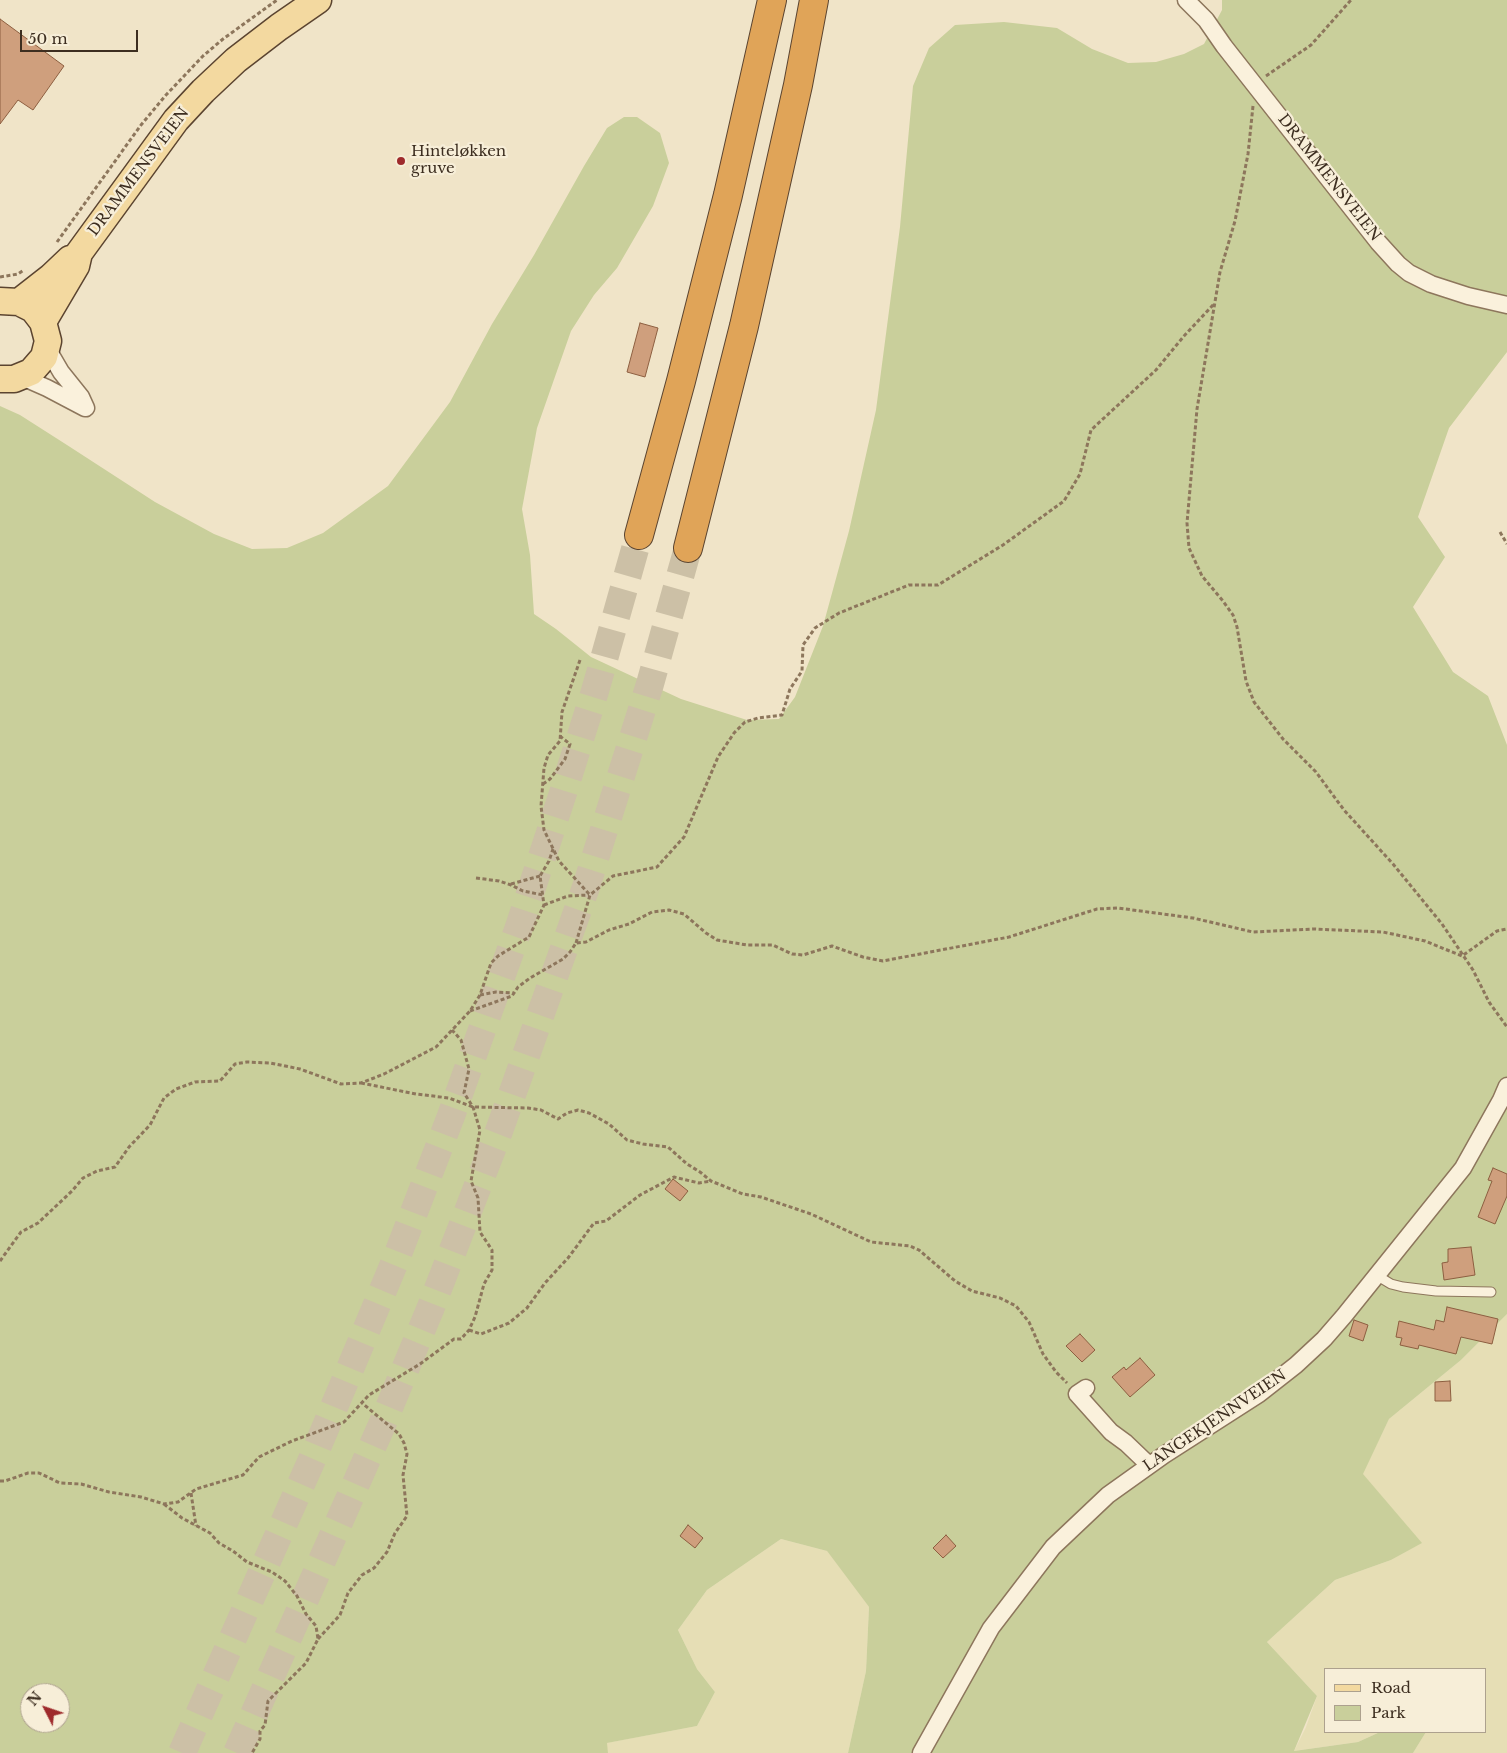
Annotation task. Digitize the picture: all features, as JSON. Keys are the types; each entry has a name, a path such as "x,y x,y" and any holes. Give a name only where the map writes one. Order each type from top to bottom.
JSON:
{"highway":[{"path":"639,535 724,213 772,0"},
{"path":"688,548 746,317 798,85 814,0"}],"main road":[{"name":"DRAMMENSVEIEN","path":"79,253 161,139 202,91 251,47 318,0"},
{"path":"10,302 51,277 68,260 79,253"},
{"path":"43,322 76,266 79,253"},
{"path":"10,302 33,309 43,322 47,334 47,348 38,366 11,378"}],"street":[{"name":"DRAMMENSVEIEN","path":"1186,0 1206,20 1378,242 1404,269 1419,279 1440,288 1507,305"},
{"path":"11,378 47,388 86,408 81,397 61,372 47,348"},
{"name":"LANGEKJENNVEIEN","path":"921,1753 992,1628 1053,1547 1108,1495 1242,1406 1296,1365 1324,1339 1463,1168 1505,1094"},
{"path":"1082,1391 1111,1432 1126,1443 1149,1466"}],"lane":[{"path":"1376,1275 1391,1284 1403,1287 1436,1291 1491,1292"}],"path":[{"path":"54,246 141,125 170,89 223,39 277,0"},
{"path":"1351,0 1311,46 1255,84 1248,154 1235,221 1220,272 1196,409 1187,523 1190,548 1202,576 1224,600 1234,615 1246,681 1254,702 1283,739 1316,772 1344,810 1393,864 1442,924 1473,970 1489,1002 1507,1027"},
{"path":"0,277 18,274 29,268"},
{"path":"470,1011 512,996 518,987 530,978 563,959 576,943 590,895 613,876 657,867 684,837 718,757 734,733 745,722 758,718 782,715 790,689 802,671 803,645 815,628 839,613 909,585 938,585 1003,544 1064,501 1080,474 1091,430 1156,370 1214,304"},
{"path":"1500,532 1507,544"},
{"path":"580,660 562,712 560,741 548,755 544,768 541,806 544,830 553,849 560,861 590,895"},
{"path":"542,784 550,779 565,759 570,744 561,736"},
{"path":"361,1083 384,1074 436,1047 470,1011 480,996 491,963 498,956 530,937 544,904 540,876 549,861 553,849"},
{"path":"511,885 540,876"},
{"path":"476,878 511,885 523,891 543,895"},
{"path":"544,904 568,896 590,895"},
{"path":"576,943 586,942 652,912 669,910 684,914 717,940 747,945 773,945 792,954 803,954 832,946 863,957 883,961 1009,937 1098,909 1118,908 1193,918 1253,932 1314,929 1383,932 1424,941 1462,956"},
{"path":"1462,956 1497,931 1507,929"},
{"path":"480,996 496,992 514,993"},
{"path":"164,1504 178,1502 196,1489 242,1475 259,1457 292,1441 344,1422 370,1395 420,1364 454,1339 461,1339 470,1330 484,1284 492,1270 492,1250 480,1232 478,1198 471,1181 480,1130 473,1107 464,1093 469,1070 465,1052 461,1040 452,1030"},
{"path":"0,1261 21,1232 38,1223 83,1178 97,1171 114,1167 129,1147 150,1125 164,1098 176,1089 195,1082 220,1081 235,1064 247,1062 270,1063 300,1069 341,1084 361,1083 416,1094 449,1098 473,1107 528,1108 541,1110 558,1119 567,1113 578,1110 589,1112 609,1124 627,1140 668,1147 687,1164 711,1181 743,1194 761,1196 811,1214 871,1242 910,1246 919,1250 955,1281 972,1291 1000,1298 1016,1306 1029,1322 1043,1354 1056,1372 1082,1391"},
{"path":"470,1330 481,1334 508,1323 527,1308 594,1223 606,1221 640,1195 674,1177 699,1183 711,1181"},
{"path":"252,1753 267,1718 268,1701 306,1663 318,1640 340,1614 348,1593 362,1575 374,1568 387,1552 395,1533 408,1516 404,1497 403,1475 407,1454 404,1443 399,1434 362,1403"},
{"path":"0,1481 28,1473 39,1473 60,1483 81,1484 164,1504 196,1527 210,1533 220,1543 247,1562 272,1572 285,1581 316,1626 318,1640"},
{"path":"191,1493 196,1527"}],"shaded area":[{"path":"1507,1314 1507,1753 1413,1753 1425,1733 1487,1733 1487,1668 1324,1668 1324,1733 1378,1733 1358,1742 1294,1751 1306,1727 1317,1696 1267,1642 1335,1580 1391,1560 1421,1543 1362,1474 1389,1419 1461,1360"},
{"path":"781,1539 827,1551 869,1607 866,1671 848,1753 608,1753 606,1743 697,1726 715,1692 697,1669 678,1630 707,1590"}],"green space":[{"path":"1222,0 1507,0 1507,352 1449,428 1418,517 1445,557 1413,607 1453,672 1488,696 1507,745 1507,1314 1461,1360 1389,1419 1363,1474 1422,1543 1391,1560 1335,1580 1267,1642 1317,1696 1294,1751 1358,1742 1378,1733 1425,1733 1413,1753 848,1753 866,1671 869,1607 827,1551 781,1539 707,1590 678,1630 697,1669 715,1692 697,1726 607,1743 608,1753 0,1753 0,406 20,415 155,502 214,534 252,549 287,548 323,533 388,486 450,402 492,324 607,128 624,117 637,117 660,133 669,163 653,206 617,268 594,295 571,331 537,428 522,509 530,555 534,614 591,657 681,699 747,720 779,719 795,697 823,626 849,531 876,410 900,227 913,86 929,48 955,25 1004,22 1057,28 1092,49 1128,63 1156,62 1184,54 1204,44 1222,10"}],"building":[{"path":"0,19 64,66 33,110 18,100 0,124"},
{"path":"640,323 658,328 645,377 627,372"},
{"path":"1493,1168 1507,1174 1507,1196 1495,1224 1478,1217 1492,1181 1488,1180"},
{"path":"673,1179 688,1191 680,1201 665,1189"},
{"path":"1471,1247 1475,1275 1444,1280 1442,1263 1448,1262 1448,1249"},
{"path":"1447,1307 1498,1319 1492,1344 1461,1337 1456,1354 1419,1345 1418,1349 1400,1345 1402,1338 1396,1337 1399,1321 1434,1330 1436,1320 1444,1322"},
{"path":"1354,1320 1368,1325 1363,1341 1349,1336"},
{"path":"1080,1334 1095,1350 1082,1362 1066,1346"},
{"path":"1140,1358 1155,1375 1130,1397 1112,1377 1124,1367 1126,1370"},
{"path":"1450,1381 1451,1401 1435,1401 1435,1382"},
{"path":"688,1525 703,1538 695,1548 680,1536"},
{"path":"946,1535 956,1546 943,1558 933,1548"}],"tunnel":[{"path":"182,1753 314,1455 396,1259 451,1116 519,927 563,793 595,691 639,535"},
{"path":"237,1753 381,1427 431,1307 499,1131 586,887 650,684 688,548"}],"place":[{"name":"Hinteløkken gruve","path":"401,161"}]}
